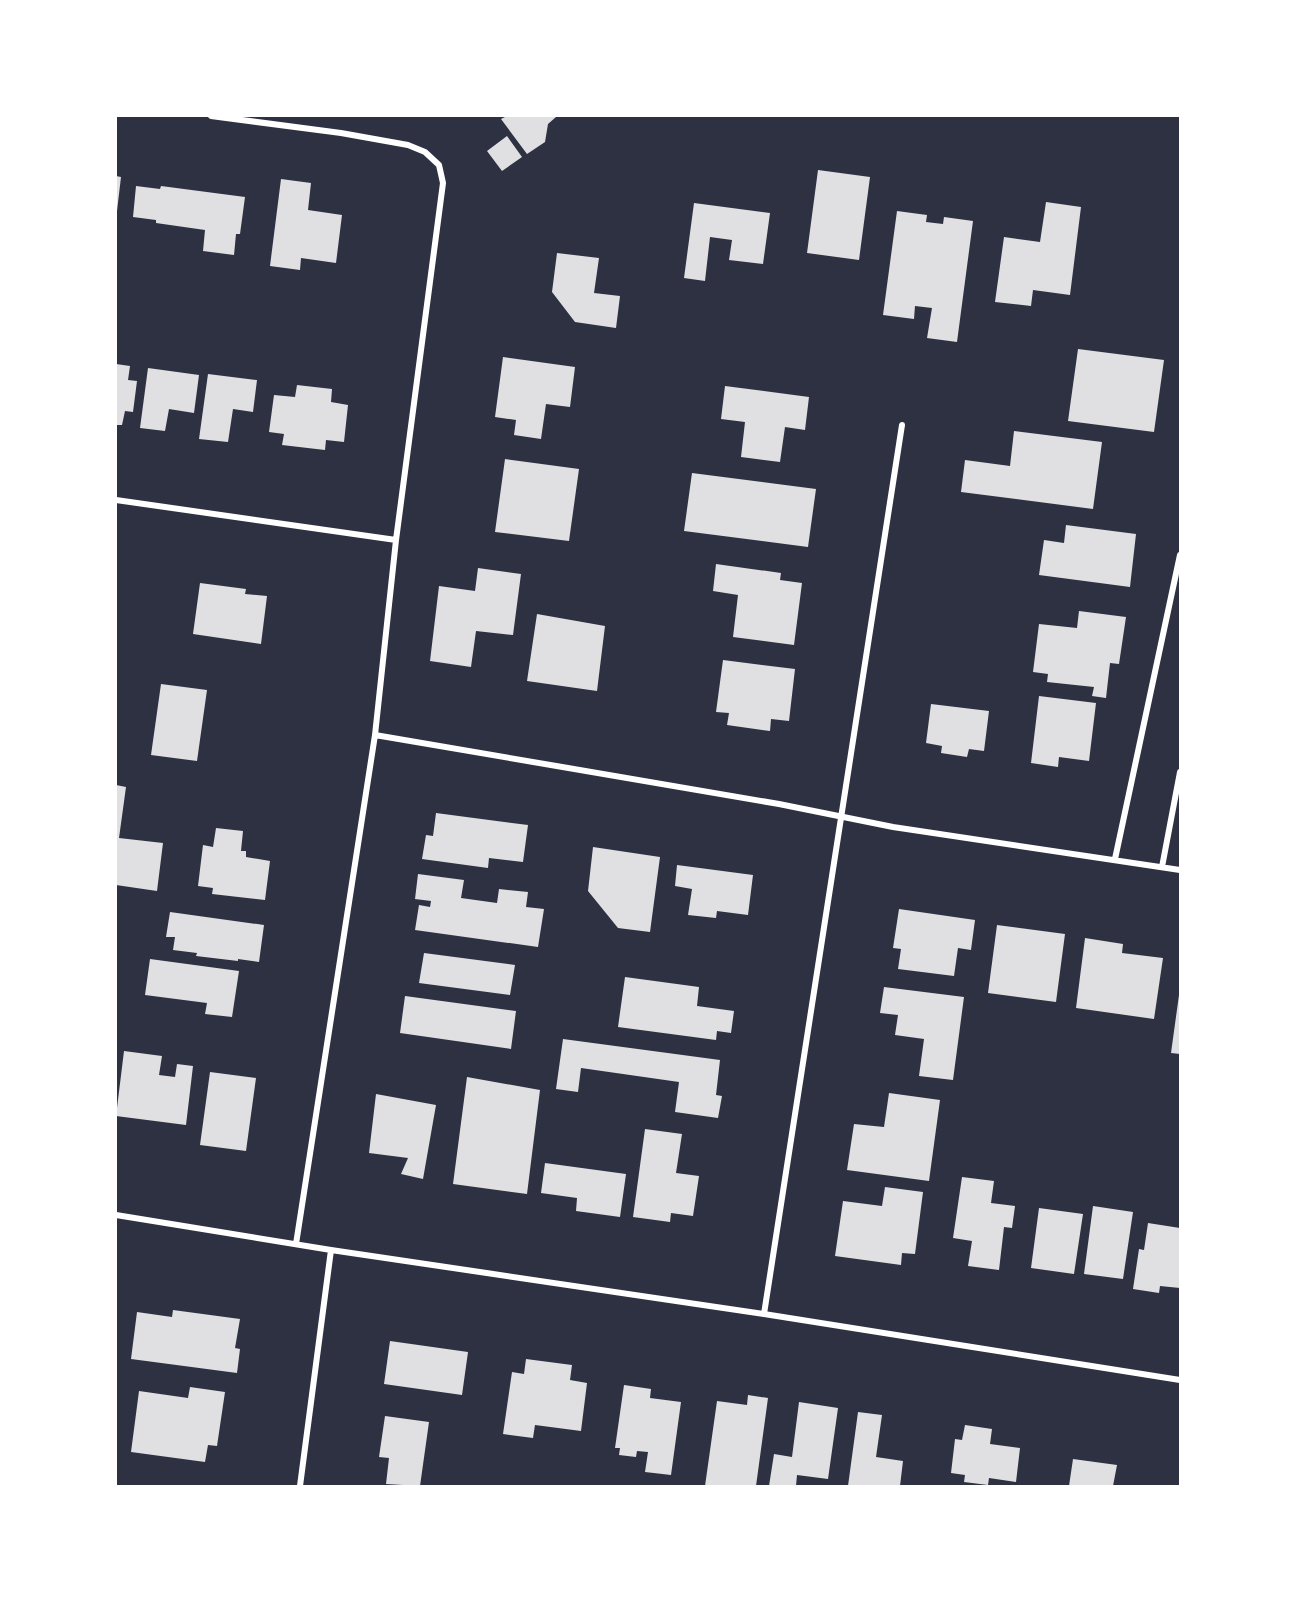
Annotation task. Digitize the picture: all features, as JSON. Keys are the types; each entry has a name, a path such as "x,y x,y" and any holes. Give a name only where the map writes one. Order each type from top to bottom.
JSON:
{"street":[{"path":"211,116 341,133 408,145 425,152 439,165 442,183 396,540 375,735 296,1244"},
{"path":"764,1314 902,425"},
{"path":"116,500 396,540"},
{"path":"1115,859 1180,555"},
{"path":"375,735 893,827 1180,870"},
{"path":"1162,867 1180,772"},
{"path":"116,1215 1180,1380"},
{"path":"300,1486 331,1250"}],"building":[{"path":"507,116 556,117 548,124 545,142 527,154 501,119"},
{"path":"507,136 522,157 502,171 487,151"},
{"path":"818,170 870,177 859,260 807,253"},
{"path":"116,176 121,177 117,211 116,211"},
{"path":"281,179 311,183 308,210 342,215 336,263 301,258 300,270 270,266"},
{"path":"136,186 160,189 161,186 245,197 240,234 236,234 234,255 203,251 205,230 156,223 156,220 133,217"},
{"path":"1046,202 1081,207 1070,295 1033,290 1031,306 995,302 1004,237 1040,242"},
{"path":"694,203 770,213 763,264 729,260 732,240 710,237 705,281 684,278"},
{"path":"897,211 927,215 926,222 943,224 944,217 973,221 957,342 927,338 932,308 915,306 914,319 883,315"},
{"path":"557,253 599,258 594,293 620,296 616,328 575,322 552,292"},
{"path":"1078,349 1164,360 1154,432 1068,421"},
{"path":"503,357 575,367 570,407 546,404 541,439 514,435 516,420 495,417"},
{"path":"116,364 130,366 128,380 137,381 133,412 125,411 122,425 116,425"},
{"path":"148,368 199,375 194,413 169,409 165,431 140,428"},
{"path":"208,374 257,380 253,412 233,409 228,442 199,439"},
{"path":"297,385 332,389 331,402 348,405 344,442 326,440 325,450 282,445 284,434 269,432 274,395 295,397"},
{"path":"725,386 809,397 805,430 785,427 780,462 741,457 745,422 721,419"},
{"path":"1014,431 1102,442 1093,509 961,492 965,460 1010,466"},
{"path":"505,459 579,469 569,541 495,532"},
{"path":"692,473 816,489 808,547 684,531"},
{"path":"1066,525 1136,534 1130,587 1039,575 1044,540 1064,543"},
{"path":"716,564 781,573 780,580 802,583 794,645 733,637 738,595 713,591"},
{"path":"478,568 521,574 513,635 476,631 471,667 430,661 439,586 475,591"},
{"path":"200,583 246,589 245,594 267,596 261,644 193,634"},
{"path":"1079,611 1126,617 1119,664 1110,663 1106,698 1092,696 1094,687 1047,682 1048,674 1033,672 1039,624 1077,628"},
{"path":"537,614 605,626 597,691 527,681"},
{"path":"723,660 795,669 789,721 771,719 770,731 727,725 729,713 716,712"},
{"path":"161,684 207,690 197,761 151,755"},
{"path":"1039,696 1096,703 1089,761 1059,757 1058,767 1031,763"},
{"path":"931,704 989,711 984,751 969,749 967,757 941,753 942,746 926,743"},
{"path":"116,785 126,787 119,838 163,843 157,891 116,885"},
{"path":"436,813 528,825 523,862 489,858 488,868 422,859 426,835 433,836"},
{"path":"216,828 243,831 241,851 246,851 246,857 270,861 265,900 212,894 213,888 198,886 203,845 213,847"},
{"path":"593,847 660,857 650,932 618,928 588,891"},
{"path":"677,865 753,875 748,915 717,911 716,918 688,915 692,889 675,886"},
{"path":"418,874 464,880 461,898 497,903 499,889 528,892 526,907 544,909 538,947 415,930 419,905 430,907 431,901 415,899"},
{"path":"899,909 975,920 971,950 958,948 954,976 898,969 901,949 893,948"},
{"path":"170,912 264,925 259,962 196,956 197,953 173,950 175,937 166,937"},
{"path":"997,925 1065,934 1056,1002 988,993"},
{"path":"1085,938 1123,944 1122,953 1163,958 1154,1019 1076,1008"},
{"path":"424,953 515,965 510,995 419,983"},
{"path":"150,959 239,971 232,1017 205,1014 207,1003 145,995"},
{"path":"625,977 699,987 697,1006 734,1011 731,1033 717,1031 716,1040 618,1027"},
{"path":"884,987 964,997 953,1080 919,1076 924,1039 895,1035 898,1015 880,1013"},
{"path":"1180,995 1180,1054 1171,1053"},
{"path":"405,996 516,1011 511,1049 400,1033"},
{"path":"563,1039 720,1060 716,1095 722,1096 718,1118 675,1112 679,1082 581,1068 578,1092 556,1089"},
{"path":"124,1051 162,1056 159,1075 175,1077 177,1064 193,1066 186,1125 116,1116"},
{"path":"210,1072 256,1078 246,1151 200,1145"},
{"path":"467,1077 540,1090 527,1194 453,1184"},
{"path":"889,1093 940,1100 929,1181 847,1170 854,1124 884,1127"},
{"path":"376,1094 436,1105 423,1179 401,1174 408,1158 369,1153"},
{"path":"645,1129 682,1134 676,1173 699,1176 693,1216 671,1213 670,1222 633,1217"},
{"path":"545,1163 626,1174 620,1217 576,1211 577,1198 541,1193"},
{"path":"962,1177 994,1181 991,1203 1015,1206 1012,1228 1004,1227 999,1270 968,1266 972,1241 953,1238"},
{"path":"885,1187 923,1192 915,1254 902,1253 901,1265 835,1256 843,1201 882,1206"},
{"path":"1093,1206 1133,1212 1123,1279 1084,1274"},
{"path":"1039,1208 1083,1214 1074,1274 1031,1268"},
{"path":"1148,1223 1180,1228 1180,1288 1160,1286 1159,1293 1133,1289 1139,1249 1144,1250"},
{"path":"173,1310 240,1319 235,1348 240,1349 237,1373 131,1359 137,1312 172,1317"},
{"path":"390,1341 468,1352 462,1395 384,1384"},
{"path":"526,1359 572,1365 570,1380 587,1383 581,1431 535,1425 533,1438 503,1434 512,1372 524,1374"},
{"path":"624,1385 651,1389 650,1398 681,1402 671,1475 645,1472 648,1452 637,1451 636,1457 619,1455 620,1448 615,1448"},
{"path":"190,1387 225,1392 217,1446 208,1445 205,1462 131,1452 139,1391 188,1398"},
{"path":"748,1395 768,1398 756,1486 705,1486 717,1401 747,1405"},
{"path":"799,1402 838,1408 828,1479 797,1475 796,1486 769,1486 774,1454 792,1457"},
{"path":"858,1412 882,1415 876,1457 903,1461 900,1486 848,1486"},
{"path":"385,1416 429,1422 420,1486 386,1484 389,1458 379,1457"},
{"path":"965,1425 992,1429 990,1444 1020,1448 1016,1482 989,1478 988,1485 964,1482 965,1475 951,1473 955,1439 962,1440"},
{"path":"1073,1459 1117,1465 1113,1486 1069,1486"}]}
